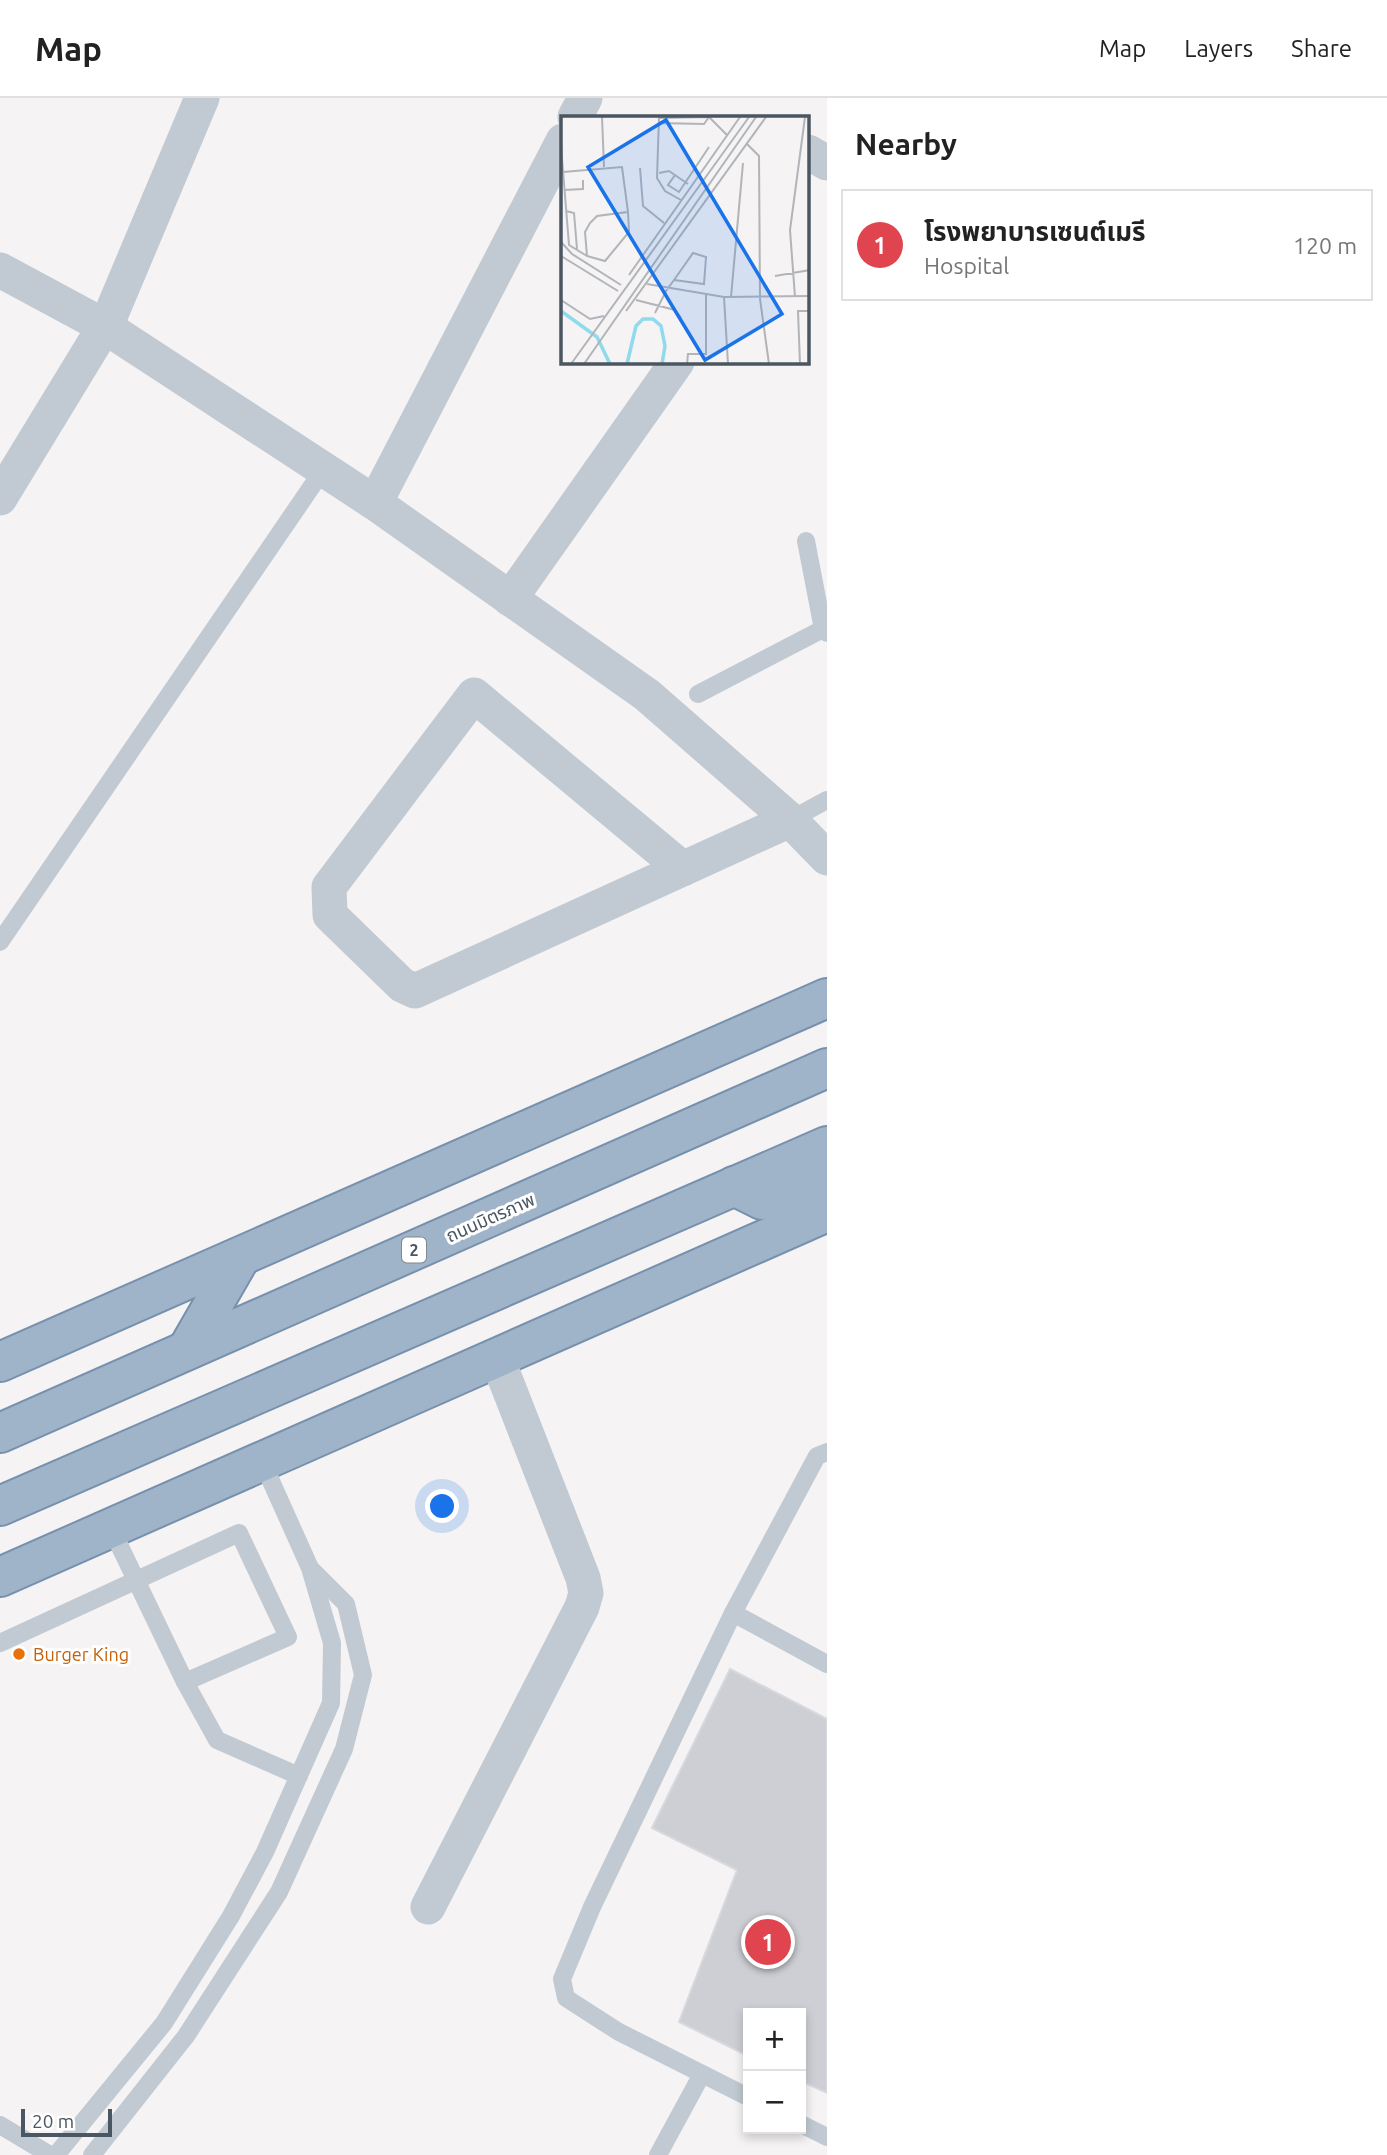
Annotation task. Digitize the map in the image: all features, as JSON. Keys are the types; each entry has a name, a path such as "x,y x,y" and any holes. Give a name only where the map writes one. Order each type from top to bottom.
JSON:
{"highway":[{"path":"0,1363 827,998"},
{"name":"ถนนมิตรภาพ","path":"0,1433 827,1068"},
{"path":"0,1506 827,1146"},
{"path":"734,1186 762,1200 827,1186"},
{"path":"0,1577 827,1212"},
{"path":"187,1350 240,1258"}],"street":[{"path":"0,498 104,326 202,98"},
{"path":"576,116 585,98"},
{"path":"374,503 561,145"},
{"path":"810,153 827,163"},
{"path":"0,270 104,326 374,503 647,695 790,820 827,858"},
{"path":"510,599 676,364"},
{"path":"683,869 474,695 328,887 328,902 330,915 402,985 415,991 683,869 790,820"},
{"path":"428,1907 582,1607 586,1592 583,1578 497,1358"}],"lane":[{"path":"0,942 323,470"},
{"path":"698,694 825,631 806,541"},
{"path":"790,820 827,800"},
{"path":"743,2094 620,2032 566,1998 562,1979 592,1907 733,1614 817,1455 827,1452"},
{"path":"56,2155 164,2023 231,1916 265,1852 331,1703 332,1643 310,1568 262,1461"},
{"path":"111,1528 185,1682 217,1740 299,1776"},
{"path":"0,1643 135,1579 239,1534 288,1637 185,1682"},
{"path":"92,2155 186,2036 272,1903 344,1749 363,1675 346,1604 310,1568"},
{"path":"733,1614 827,1664"},
{"path":"658,2155 702,2074"},
{"path":"0,2125 50,2155"},
{"path":"806,2126 827,2137"}],"building":[{"path":"730,1669 827,1719 827,2093 806,2083 806,2008 743,2008 743,2054 679,2022 737,1870 652,1828"}],"place":[{"name":"Burger King","path":"19,1654"},
{"name":"โรงพยาบารเซนต์เมรี","path":"768,1942"}]}
